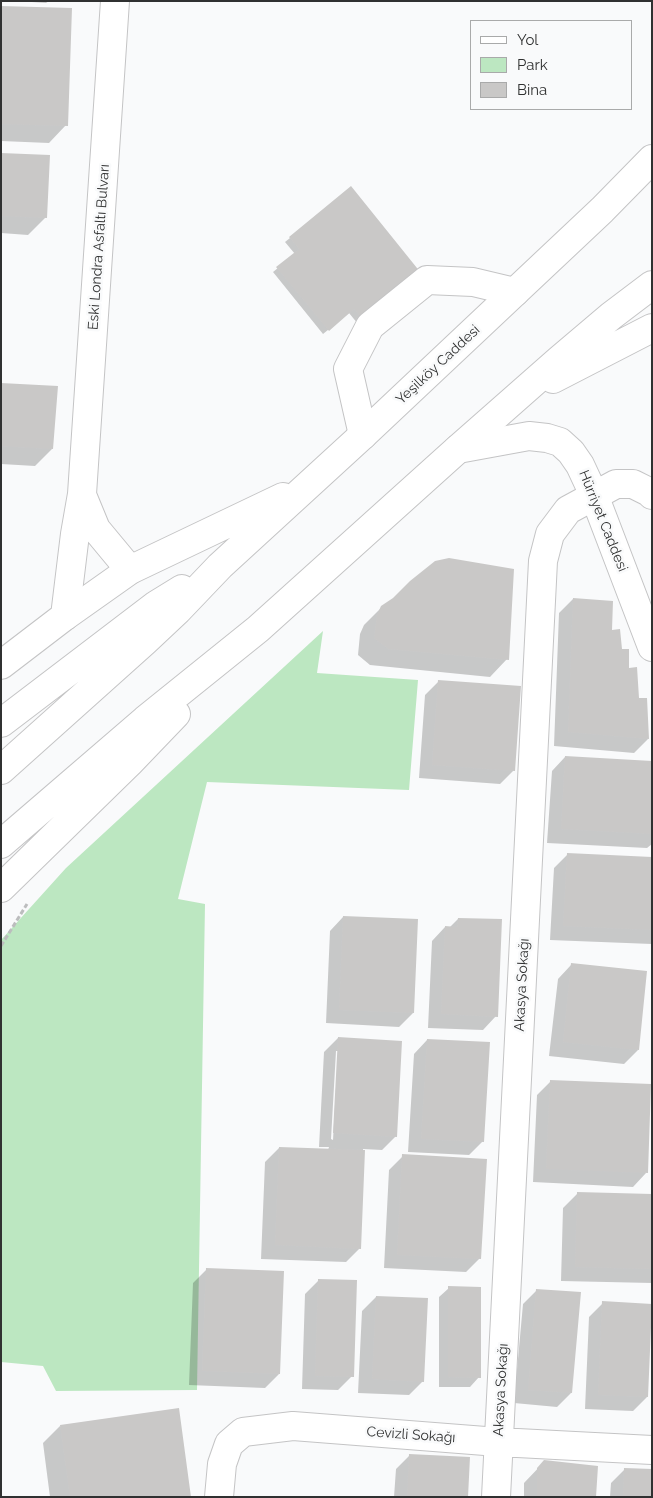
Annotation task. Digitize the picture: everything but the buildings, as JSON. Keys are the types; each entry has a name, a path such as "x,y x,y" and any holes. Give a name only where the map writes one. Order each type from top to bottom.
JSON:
{"main road":[{"name":"Eski Londra Asfaltı Bulvarı","path":"65,616 82,494 115,1"},
{"name":"Yeşilköy Caddesi","path":"220,566 363,436 602,210 652,159"},
{"path":"1,844 145,720 258,629 558,360 643,292 652,270"},
{"path":"363,436 348,369 370,326 427,280 473,282 515,292"},
{"path":"519,396 652,328"},
{"name":"Hürriyet Caddesi","path":"458,449 505,442 529,436 560,442 571,452 580,465 594,495 652,647"},
{"path":"1,665 65,616 130,570 311,483"},
{"name":"Akasya Sokağı","path":"496,1497 543,561 550,534 568,510 616,484 633,484 652,494"},
{"path":"82,494 96,529 130,570"},
{"path":"1,723 156,605 220,566"},
{"path":"1,770 145,641 220,566"},
{"path":"1,888 129,763 258,629"},
{"name":"Cevizli Sokağı","path":"219,1497 222,1464 229,1444 243,1432 293,1426 498,1442 652,1450"}],"path":[{"path":"1,946 28,902"}],"green space":[{"path":"323,631 317,673 418,680 409,790 207,782 178,899 205,904 197,1390 56,1391 43,1366 1,1362 1,940 66,868"}]}
